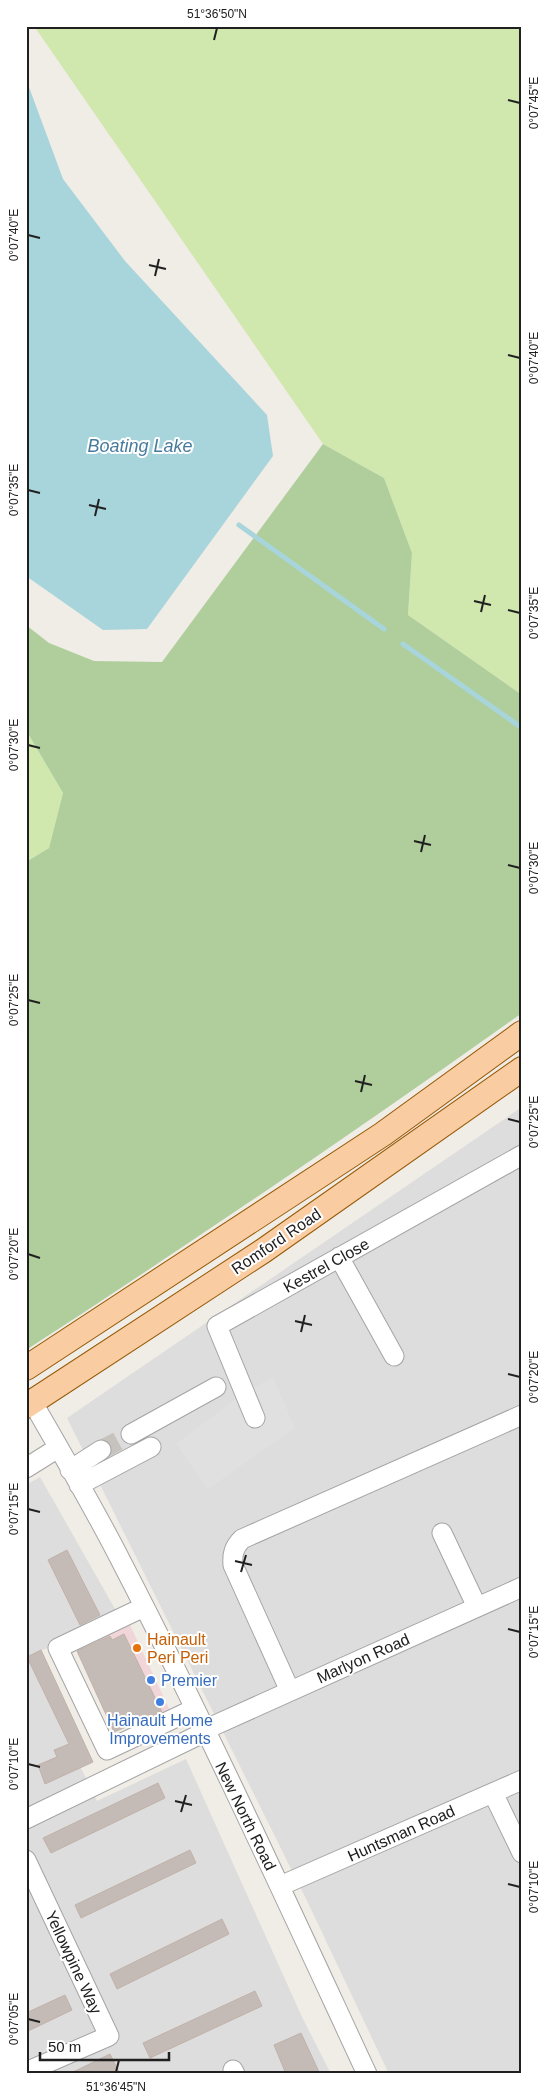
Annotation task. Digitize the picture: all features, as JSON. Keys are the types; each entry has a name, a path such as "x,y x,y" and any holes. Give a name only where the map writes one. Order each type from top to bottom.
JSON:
{"main road":[{"name":"Romford Road","path":"26,1368 383,1134 522,1033"},
{"name":"Romford Road","path":"28,1401 263,1251 522,1069"}],"street":[{"name":"Kestrel Close","path":"255,1418 217,1326 522,1155"},
{"path":"339,1257 394,1356"},
{"path":"130,1434 216,1387"},
{"name":"New North Road","path":"28,1401 75,1478 144,1607 280,1886 366,2074"},
{"path":"290,1691 233,1566 233,1553 237,1544 242,1539 522,1415"},
{"path":"75,1478 151,1447"},
{"path":"26,1468 58,1448"},
{"path":"75,1478 102,1450"},
{"path":"442,1533 477,1607"},
{"name":"Marlyon Road","path":"205,1731 522,1587"},
{"path":"144,1607 58,1648 103,1742 107,1750 194,1709"},
{"path":"26,1819 205,1731"},
{"name":"Huntsman Road","path":"280,1886 522,1780"},
{"path":"493,1793 522,1853"},
{"name":"Yellowpine Way","path":"26,1860 109,2036 26,2072"}],"shaded area":[{"path":"522,1107 522,2074 389,2074 310,1907 67,1418"},
{"path":"273,1377 295,1428 208,1489 176,1444 244,1393"},
{"path":"40,1477 119,1616 27,1657 97,1801 186,1759 302,2017 331,2074 26,2074 26,1485"},
{"path":"129,1623 172,1715 140,1730 97,1639"}],"green space":[{"path":"34,26 522,26 522,695 408,615 412,553 384,478 323,444"},
{"path":"323,444 384,478 412,553 408,615 522,695 522,1013 276,1184 26,1350 26,862 49,848 63,793 26,730 26,625 49,643 94,661 162,662"},
{"path":"26,730 63,793 49,848 26,862"}],"water":[{"name":"Boating Lake","path":"26,79 63,179 125,261 267,415 273,456 147,629 103,630 26,576"}],"building":[{"path":"67,1550 100,1615 80,1625 48,1560"},
{"path":"124,1634 162,1712 114,1732 77,1651 110,1636 112,1640"},
{"path":"41,1650 93,1762 45,1784 38,1765 57,1757 54,1750 69,1744 27,1657"},
{"path":"158,1783 165,1798 51,1853 43,1838"},
{"path":"190,1850 196,1863 81,1918 75,1905"},
{"path":"222,1919 229,1934 117,1989 110,1974"},
{"path":"255,1991 262,2006 150,2058 143,2043"},
{"path":"65,1995 72,2010 26,2032 26,2013"},
{"path":"301,2033 320,2074 286,2074 274,2045"},
{"path":"110,2054 120,2074 69,2074"}],"waterway":[{"path":"239,525 384,629"},
{"path":"403,644 522,728"}],"tunnel":[{"path":"101,1450 131,1434"}],"place":[{"name":"Hainault Peri Peri","path":"137,1648"},
{"name":"Premier","path":"151,1680"},
{"name":"Hainault Home Improvements","path":"160,1702"}]}
